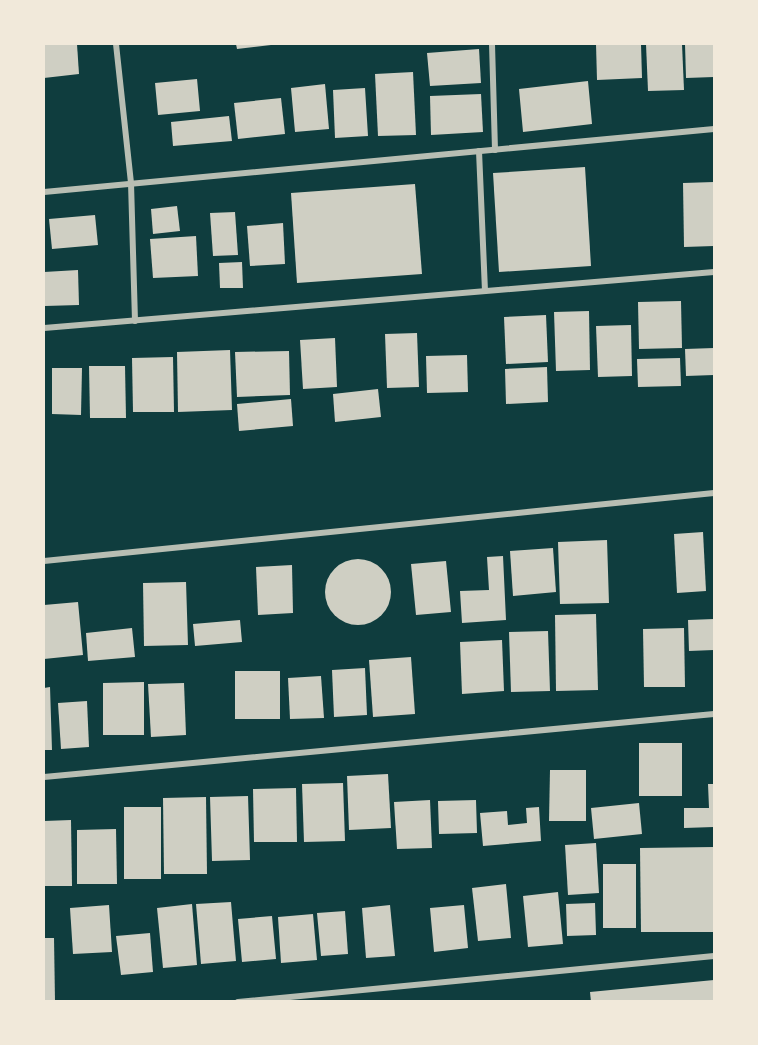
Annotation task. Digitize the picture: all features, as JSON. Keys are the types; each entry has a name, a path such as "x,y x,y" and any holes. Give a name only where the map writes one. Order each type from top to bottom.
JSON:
{"street":[{"path":"116,44 130,183 135,321"},
{"path":"492,44 495,150"},
{"path":"44,192 714,129"},
{"path":"479,151 485,291"},
{"path":"44,328 714,272"},
{"path":"44,561 714,493"},
{"path":"44,777 714,714"},
{"path":"238,1002 714,956"}],"building":[{"path":"44,44 77,44 79,74 44,78"},
{"path":"236,44 271,44 271,45 237,49"},
{"path":"596,44 641,44 642,78 597,80"},
{"path":"646,44 682,44 684,90 648,91"},
{"path":"685,44 714,44 714,77 686,78"},
{"path":"479,49 481,83 430,86 427,53"},
{"path":"413,72 416,135 378,136 375,74"},
{"path":"197,79 200,111 158,115 155,83"},
{"path":"588,81 592,124 523,132 519,89"},
{"path":"325,84 329,129 295,132 291,88"},
{"path":"365,88 368,136 335,138 333,90"},
{"path":"481,94 483,132 431,135 430,96"},
{"path":"281,98 285,134 238,139 234,103"},
{"path":"229,116 232,141 173,146 171,122"},
{"path":"585,167 591,266 499,272 493,173"},
{"path":"714,182 714,246 684,247 683,183"},
{"path":"415,184 422,274 297,283 291,193"},
{"path":"177,206 180,231 153,234 151,209"},
{"path":"235,212 238,255 213,256 210,213"},
{"path":"95,215 98,245 52,249 49,219"},
{"path":"283,223 285,264 250,266 247,226"},
{"path":"196,236 198,276 153,278 150,239"},
{"path":"242,262 243,288 220,288 219,263"},
{"path":"78,270 79,305 45,306 44,272"},
{"path":"681,301 682,348 639,349 638,302"},
{"path":"589,311 590,370 556,371 554,312"},
{"path":"546,315 548,362 506,364 504,317"},
{"path":"631,325 632,376 598,377 596,326"},
{"path":"417,333 419,387 387,388 385,334"},
{"path":"335,338 337,387 303,389 300,340"},
{"path":"714,348 714,375 686,376 685,349"},
{"path":"230,350 232,410 178,412 177,352"},
{"path":"289,351 290,395 237,397 235,352"},
{"path":"467,355 468,392 427,393 426,356"},
{"path":"173,357 174,412 133,412 132,358"},
{"path":"680,358 681,386 638,387 637,359"},
{"path":"89,366 125,366 126,418 90,418"},
{"path":"547,367 548,402 506,404 505,369"},
{"path":"52,368 82,368 81,415 52,414"},
{"path":"378,389 381,417 335,422 333,394"},
{"path":"291,399 293,426 239,431 237,404"},
{"path":"703,532 706,591 677,593 674,534"},
{"path":"607,540 609,603 560,604 558,542"},
{"path":"553,548 556,592 513,596 510,551"},
{"path":"503,556 506,620 462,623 460,591 489,590 487,557"},
{"path":"358,559 370,562 381,569 388,580 391,592 388,604 381,615 370,622 358,625 346,622 335,615 328,604 325,592 328,580 335,569 346,562"},
{"path":"446,561 451,612 416,615 411,564"},
{"path":"292,565 293,613 258,615 256,567"},
{"path":"186,582 188,645 144,646 143,583"},
{"path":"78,602 83,655 44,659 44,605"},
{"path":"596,614 598,690 556,691 555,615"},
{"path":"714,619 714,650 689,651 688,620"},
{"path":"240,620 242,642 195,646 193,624"},
{"path":"132,628 135,657 88,661 86,633"},
{"path":"684,628 685,687 644,687 643,629"},
{"path":"548,631 550,691 511,692 509,632"},
{"path":"502,640 504,691 462,694 460,642"},
{"path":"411,657 415,714 373,717 369,660"},
{"path":"365,668 367,715 334,717 332,670"},
{"path":"235,671 280,671 280,719 235,719"},
{"path":"321,676 324,718 290,719 288,678"},
{"path":"144,682 144,735 103,735 103,683"},
{"path":"184,683 186,735 151,737 148,684"},
{"path":"50,687 52,750 44,750 44,688"},
{"path":"87,701 89,747 61,749 58,703"},
{"path":"639,743 682,743 682,796 639,796"},
{"path":"550,770 586,770 586,821 549,821"},
{"path":"388,774 391,828 349,830 347,776"},
{"path":"343,783 345,841 304,842 302,784"},
{"path":"708,784 714,784 714,827 684,828 684,808 709,808"},
{"path":"296,788 297,842 254,842 253,789"},
{"path":"248,796 250,860 212,861 210,797"},
{"path":"206,797 207,874 164,874 163,798"},
{"path":"430,800 432,848 397,849 394,802"},
{"path":"476,800 477,833 439,834 438,801"},
{"path":"639,803 642,834 594,839 591,808"},
{"path":"124,807 161,807 161,879 124,879"},
{"path":"539,807 541,841 483,846 480,813 507,811 508,825 527,823 526,808"},
{"path":"71,820 72,886 44,886 44,821"},
{"path":"116,829 117,884 77,884 77,830"},
{"path":"596,843 599,893 568,895 565,845"},
{"path":"714,847 714,932 641,932 640,848"},
{"path":"603,864 636,864 636,928 603,928"},
{"path":"506,884 511,938 478,941 472,888"},
{"path":"558,892 563,944 528,947 523,896"},
{"path":"231,902 236,961 201,964 196,904"},
{"path":"595,903 596,935 567,936 566,904"},
{"path":"192,904 197,965 163,968 157,908"},
{"path":"109,905 112,952 73,954 70,908"},
{"path":"390,905 395,956 366,958 362,908"},
{"path":"464,905 468,948 434,952 430,908"},
{"path":"345,911 348,954 321,956 317,913"},
{"path":"313,914 317,960 281,963 278,917"},
{"path":"272,916 276,959 242,962 238,919"},
{"path":"150,933 153,972 121,975 116,936"},
{"path":"44,938 54,938 55,1002 44,1002"},
{"path":"714,980 714,1002 591,1002 590,992"}]}
